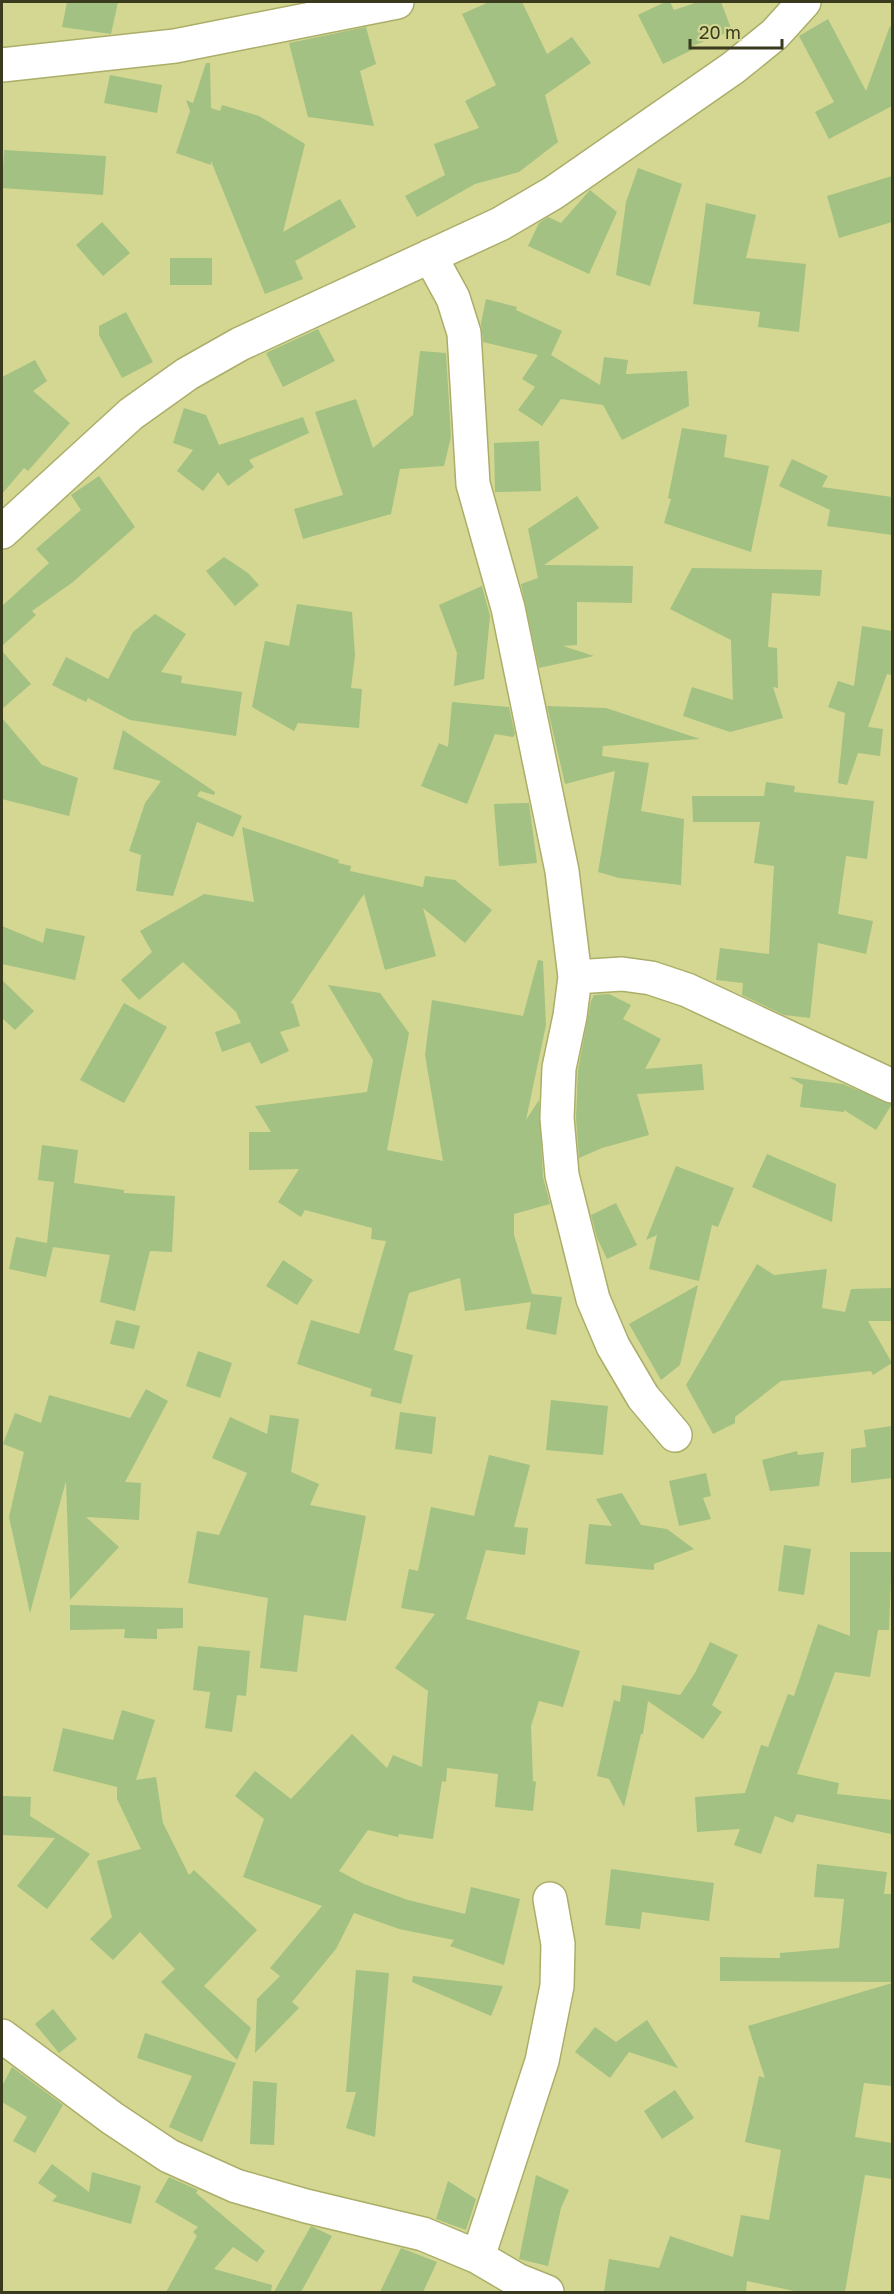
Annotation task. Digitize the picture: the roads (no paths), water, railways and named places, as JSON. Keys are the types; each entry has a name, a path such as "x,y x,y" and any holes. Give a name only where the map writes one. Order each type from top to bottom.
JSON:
{"street":[{"path":"2,65 175,46 397,2"},
{"path":"2,532 131,414 187,374 240,345 500,224 596,165 733,68 775,34 804,2"},
{"path":"430,256 453,298 464,333 473,484 515,643 562,871 575,977 570,1016 559,1068 557,1118 562,1175 593,1299 609,1336 643,1397 675,1435"},
{"path":"575,977 622,974 651,978 687,990 892,1086"},
{"path":"478,2257 542,2061 557,1986 558,1944 550,1899"},
{"path":"2,2036 112,2118 169,2156 236,2186 423,2234 478,2257 517,2280 547,2292"}]}
